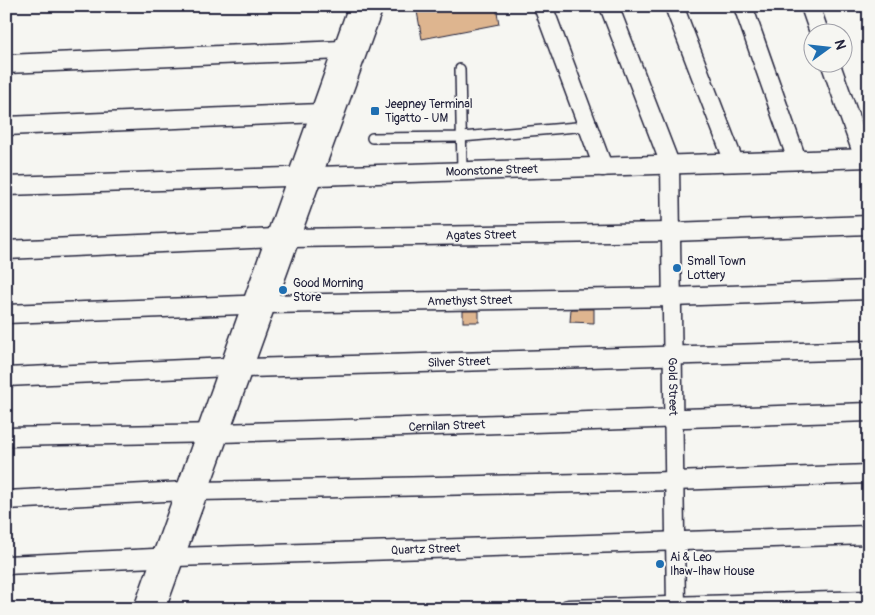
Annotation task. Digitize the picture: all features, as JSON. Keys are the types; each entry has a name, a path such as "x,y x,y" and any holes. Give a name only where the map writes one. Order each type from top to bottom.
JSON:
{"street":[{"path":"305,177 320,113 358,6"},
{"path":"156,609 168,558 236,367 305,177 374,6"},
{"path":"543,6 603,167"},
{"path":"609,6 670,164"},
{"path":"674,6 734,162"},
{"path":"743,6 797,160"},
{"path":"810,6 816,22"},
{"path":"6,64 342,50"},
{"path":"834,72 867,158"},
{"path":"6,126 320,113"},
{"name":"Moonstone Street","path":"6,186 867,158"},
{"name":"Gold Street","path":"670,164 676,607"},
{"name":"Agates Street","path":"6,250 283,238 671,232 869,226"},
{"name":"Amethyst Street","path":"6,314 259,304 672,297 869,290"},
{"name":"Silver Street","path":"6,377 236,367 869,350"},
{"name":"Cernilan Street","path":"6,437 213,433 869,412"},
{"path":"6,500 192,491 675,481 869,474"},
{"name":"Quartz Street","path":"6,566 168,558 869,536"},
{"path":"142,609 168,558"},
{"path":"568,609 869,600"}],"lane":[{"path":"460,69 462,171"},
{"path":"372,138 462,136 588,126"}],"building":[{"path":"416,6 496,6 499,24 422,39"},
{"path":"571,309 594,309 594,323 570,322"},
{"path":"463,311 479,311 479,322 463,322"}],"place":[{"name":"Jeepney Terminal Tigatto - UM","path":"375,111"},
{"name":"Small Town Lottery","path":"677,268"},
{"name":"Good Morning Store","path":"283,290"},
{"name":"Ai & Leo Ihaw-Ihaw House","path":"660,564"}]}
